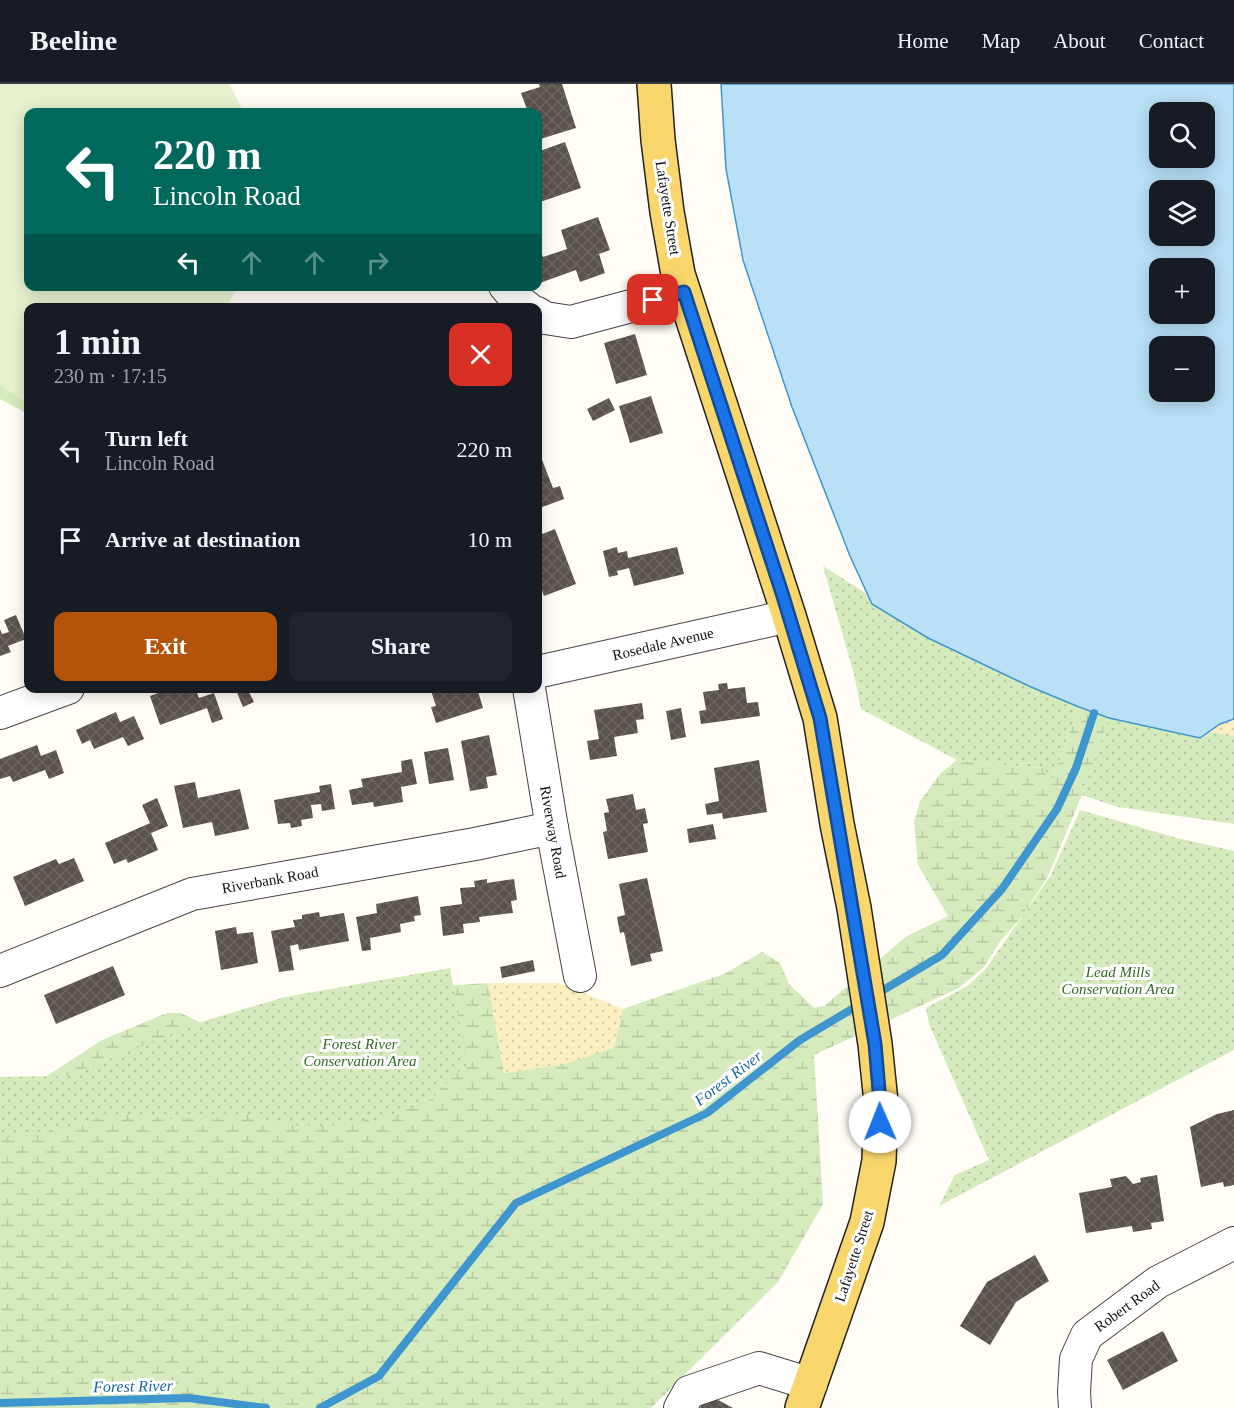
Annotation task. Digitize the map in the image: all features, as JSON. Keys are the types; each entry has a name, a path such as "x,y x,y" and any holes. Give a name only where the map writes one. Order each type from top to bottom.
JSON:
{"main road":[{"name":"Lafayette Street","path":"654,84 667,212 684,292 820,718 875,1044 880,1102 879,1161 873,1192 867,1222 806,1396"}],"street":[{"path":"509,291 520,303"},
{"path":"542,316 572,322 684,292"},
{"name":"Rosedale Avenue","path":"542,671 789,616"},
{"path":"0,713 54,693"},
{"name":"Riverway Road","path":"530,693 580,976"},
{"name":"Riverbank Road","path":"0,971 192,894 475,844 552,828"},
{"name":"Robert Road","path":"1076,1408 1074,1392 1076,1359 1087,1335 1158,1282 1234,1243"},
{"path":"680,1408 689,1392 759,1368 806,1396"}],"green space":[{"path":"0,84 229,84 242,108 24,108 24,291 235,291 229,303 24,303 24,401 0,384"},
{"path":"0,384 24,401 24,412 0,399"},
{"path":"823,566 922,629 1031,687 1079,707 1052,781 1046,781 1045,768 957,760 861,709 854,674"},
{"path":"1079,707 1109,718 1082,795 1048,876 1023,915 999,943 984,967 959,988 814,1055 823,1204 778,1282 651,1408 0,1408 0,1091 36,1083 102,1040 167,1013 181,1013 242,1043 396,989 488,983 504,1073 614,1048 623,1009 724,974 762,952 780,963 789,984 814,1008 824,1006 907,936 948,916 918,865 914,822 920,801 941,773 957,760 1046,768 1052,781"},
{"path":"1109,718 1234,736 1234,824 1118,807 1082,795"},
{"name":"Lead Mills Conservation Area","path":"1080,810 1177,838 1234,851 1234,1050 939,1206 955,1175 989,1160 929,1024 926,1008 967,986 985,970 1051,875"},
{"name":"Forest River Conservation Area","path":"450,968 467,1067 452,1076 432,1098 424,1103 397,1111 383,1121 375,1124 366,1119 359,1123 354,1120 344,1125 315,1126 311,1124 305,1127 255,1118 251,1114 233,1117 164,1119 151,1115 129,1115 97,1118 56,1132 29,1131 0,1139 0,1077 67,1076 204,1021 285,997"}],"sand":[{"path":"1234,719 1234,759 1200,739 1220,724"},
{"path":"488,983 559,983 623,1009 614,1048 562,1065 504,1073"}],"water":[{"path":"721,84 1234,84 1234,719 1220,724 1200,738 1109,718 1031,687 928,638 872,604 850,556 792,407 743,260 726,169"}],"building":[{"path":"539,84 562,84 576,128 542,138 542,108 527,108 521,93 540,87"},
{"path":"565,142 581,188 542,201 542,150"},
{"path":"598,217 610,250 599,254 605,273 580,282 576,270 542,282 542,255 543,257 567,249 561,230"},
{"path":"635,334 647,375 616,384 604,343"},
{"path":"651,396 663,433 630,443 619,406"},
{"path":"609,398 615,410 593,421 587,409"},
{"path":"542,460 553,488 560,486 564,499 542,507"},
{"path":"555,529 576,584 544,596 542,591 542,534"},
{"path":"617,547 618,553 627,551 628,558 677,547 684,574 634,586 629,568 617,571 618,575 609,577 603,551"},
{"path":"16,615 24,640 8,646 11,652 0,656 0,629 2,634 9,632 4,620"},
{"path":"727,683 728,689 745,687 747,703 758,702 760,716 701,724 699,711 706,710 703,692 719,690 718,684"},
{"path":"158,693 197,693 199,698 214,693 223,719 212,723 207,708 160,725 150,696"},
{"path":"237,693 250,693 254,702 243,707"},
{"path":"432,693 478,693 483,708 436,723 431,707 436,706"},
{"path":"642,703 644,719 636,720 638,733 614,737 617,756 590,760 587,741 599,739 594,710"},
{"path":"681,708 686,737 671,740 666,711"},
{"path":"116,712 120,722 134,716 144,739 128,746 123,737 94,749 90,740 82,744 76,730"},
{"path":"489,735 497,775 486,777 488,788 470,791 461,741"},
{"path":"37,745 41,756 56,750 64,773 49,779 45,770 13,782 10,776 0,779 0,759"},
{"path":"448,748 454,780 429,784 424,752"},
{"path":"412,759 417,784 401,787 403,802 374,807 373,802 352,805 349,790 363,787 361,779 402,772 401,761"},
{"path":"759,760 767,812 723,819 722,813 707,815 705,804 719,801 714,768"},
{"path":"195,782 198,798 240,789 249,829 215,836 212,822 183,828 174,786"},
{"path":"331,784 335,809 322,811 321,804 311,805 313,818 301,820 302,826 291,828 290,823 278,824 274,800 320,792 319,786"},
{"path":"633,794 636,810 645,808 648,823 643,824 648,852 608,859 603,832 607,831 604,813 609,812 606,799"},
{"path":"157,798 168,826 151,833 158,850 128,863 126,859 114,864 105,843 150,823 142,805"},
{"path":"713,824 716,839 689,843 687,829"},
{"path":"74,858 84,881 25,906 13,877 56,859 59,864"},
{"path":"647,878 663,951 650,954 652,961 631,966 624,932 620,933 617,917 625,915 619,884"},
{"path":"487,879 487,883 514,879 517,900 511,901 513,913 479,917 480,922 463,924 464,933 443,936 440,907 462,904 460,888 475,887 474,881"},
{"path":"418,896 421,915 414,916 415,921 400,924 401,932 370,938 371,950 362,951 356,917 377,913 376,904"},
{"path":"319,912 320,917 344,913 349,941 299,950 298,944 290,946 294,970 279,972 271,931 295,927 293,920 302,919 302,915"},
{"path":"236,927 237,934 253,932 258,963 221,970 215,931"},
{"path":"533,960 535,971 502,978 500,967"},
{"path":"113,966 125,995 56,1024 44,995"},
{"path":"1234,1110 1234,1185 1224,1187 1223,1182 1201,1187 1190,1127 1217,1114"},
{"path":"1157,1175 1164,1221 1151,1223 1152,1229 1133,1232 1132,1226 1086,1233 1079,1193 1112,1187 1110,1179 1126,1176 1133,1184 1141,1182 1140,1178"},
{"path":"1035,1255 1049,1281 1016,1302 990,1345 960,1326 987,1282"},
{"path":"1163,1331 1178,1361 1123,1390 1107,1360"},
{"path":"707,1394 733,1408 700,1408"}],"waterway":[{"name":"Forest River","path":"875,995 942,955 1002,889 1057,809 1076,768 1094,713"},
{"name":"Forest River","path":"320,1408 379,1376 516,1203 707,1113 800,1040 862,1003"},
{"name":"Forest River","path":"0,1403 189,1398 266,1408"}],"route":[{"path":"653,300 684,292 782,593 820,718 837,824 854,908 875,1044 880,1122"}]}
